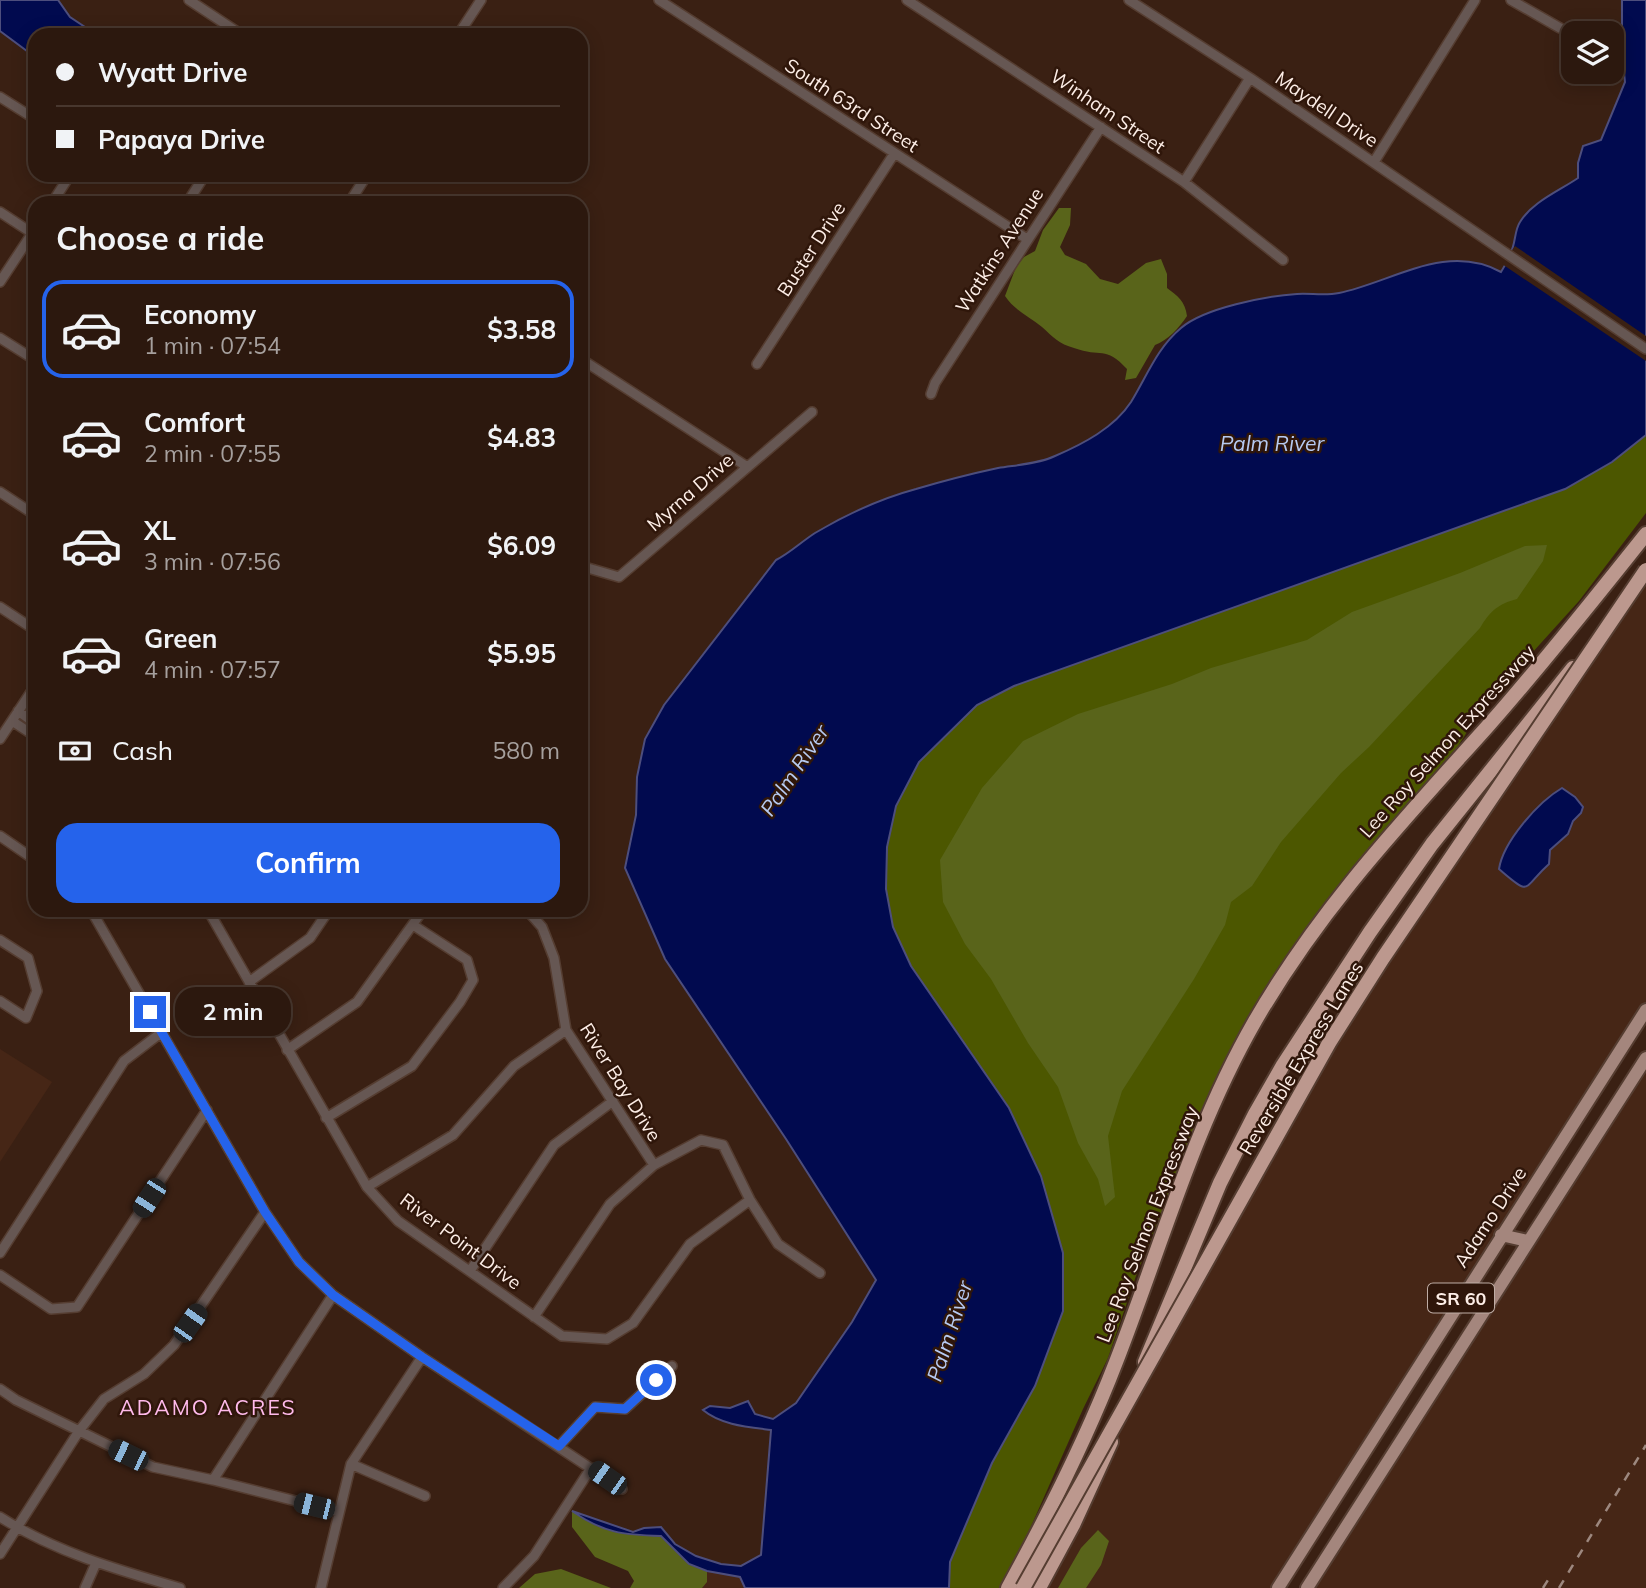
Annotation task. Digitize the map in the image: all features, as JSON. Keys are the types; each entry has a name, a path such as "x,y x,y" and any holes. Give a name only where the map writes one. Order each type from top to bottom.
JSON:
{"highway":[{"name":"Lee Roy Selmon Expressway","path":"1008,1588 1050,1510 1094,1415 1125,1338 1195,1144 1220,1088 1262,1010 1304,943 1349,882 1540,666 1646,534"},
{"name":"Reversible Express Lanes","path":"1023,1588 1329,1043 1383,958 1646,570"},
{"path":"1039,1588 1089,1492 1220,1183 1283,1065 1370,932 1432,844 1646,576"}],"main road":[{"name":"Adamo Drive","path":"1278,1588 1646,1010"},
{"name":"SR 60","path":"1307,1588 1646,1058"},
{"path":"1501,1235 1528,1241"},
{"path":"1345,1480 1367,1493"}],"street":[{"path":"189,0 231,28"},
{"path":"463,28 481,0"},
{"name":"South 63rd Street","path":"659,0 1027,239"},
{"name":"Winham Street","path":"907,0 1184,182 1283,260"},
{"name":"Maydell Drive","path":"1129,0 1250,78 1646,349"},
{"path":"1374,162 1475,0"},
{"path":"1511,0 1560,28"},
{"path":"1184,182 1250,78"},
{"path":"0,97 28,115"},
{"name":"Watkins Avenue","path":"930,394 1101,127"},
{"name":"Buster Drive","path":"757,364 894,153"},
{"path":"0,212 28,228"},
{"path":"0,282 28,240"},
{"path":"0,338 28,356"},
{"path":"588,364 746,466"},
{"name":"Myrna Drive","path":"588,569 619,577 812,412"},
{"path":"0,492 28,510"},
{"path":"0,607 28,625"},
{"path":"0,739 7,723 28,696"},
{"path":"18,711 28,718"},
{"path":"7,723 28,733"},
{"path":"0,836 28,855"},
{"path":"95,917 265,1212 299,1262 333,1295 622,1489"},
{"name":"River Point Drive","path":"214,917 287,1050 367,1187 398,1221 562,1336 607,1339 633,1323 690,1244 750,1200"},
{"path":"249,982 310,939 324,917"},
{"path":"287,1050 357,1002 418,917"},
{"name":"River Bay Drive","path":"533,917 542,927 554,958 566,1030 654,1165 701,1140 723,1145 750,1200 778,1244 820,1273"},
{"path":"326,1118 412,1066 460,1002 473,980 467,960 413,925"},
{"path":"0,940 27,958 37,991 26,1018 0,1001"},
{"path":"367,1187 453,1135 514,1066 566,1030"},
{"path":"0,1253 124,1061 162,1032"},
{"path":"470,1271 554,1145 612,1101"},
{"path":"0,1275 51,1309 77,1307 208,1110"},
{"path":"534,1317 610,1204 654,1165"},
{"path":"0,1554 79,1431 104,1399 144,1374 174,1345 265,1212"},
{"path":"213,1480 333,1295"},
{"path":"321,1588 351,1464 422,1357"},
{"path":"559,1446 595,1407 625,1409 672,1366"},
{"path":"0,1389 16,1400 153,1467 339,1512"},
{"path":"351,1464 425,1496"},
{"path":"503,1588 534,1556 591,1468"},
{"path":"0,1517 17,1528 96,1563 180,1588"},
{"path":"85,1588 96,1563"}],"shaded area":[{"path":"1646,582 1646,1014 1279,1588 1041,1588 1159,1330 1419,903"},
{"path":"0,1049 52,1082 0,1162"},
{"path":"1646,1067 1646,1588 1312,1588"},
{"path":"707,1571 740,1577 745,1588 690,1588"}],"green space":[{"path":"1059,208 1071,208 1070,225 1060,247 1065,255 1086,264 1100,279 1118,284 1146,263 1161,259 1167,274 1167,288 1178,296 1185,306 1187,316 1181,325 1155,345 1136,378 1125,380 1127,369 1108,354 1083,351 1060,342 1018,310 1005,296 1016,267 1024,257 1035,251 1043,230"},
{"path":"1646,435 1646,513 1579,601 1483,707 1451,757 1346,892 1282,988 1217,1095 1171,1189 1136,1276 1108,1358 1001,1588 949,1588 950,1562 992,1463 1035,1386 911,966 893,927 886,889 887,847 896,806 919,762 977,705 1014,686 1565,489 1612,462"},
{"path":"1547,545 1543,561 1517,599 1505,603 1491,613 1369,747 1341,773 1281,842 1252,886 1231,902 1225,925 1194,979 1122,1091 1108,1136 1115,1197 1105,1206 1098,1179 1078,1143 1058,1087 1028,1043 991,979 965,944 943,902 940,860 982,788 1023,741 1078,714 1172,684 1211,668 1307,640 1352,612 1525,546"},
{"path":"572,1510 593,1523 614,1531 661,1536 689,1564 707,1571 707,1582 702,1588 630,1588 634,1581 628,1571 595,1557 572,1527"},
{"path":"1098,1530 1109,1541 1101,1565 1086,1588 1058,1588 1081,1548"},
{"path":"561,1569 611,1588 519,1588 535,1574"}],"water":[{"path":"0,0 58,0 70,17 86,28 28,28 28,52 0,31"},
{"name":"Palm River","path":"1622,0 1646,0 1646,435 1612,462 1565,489 1014,686 977,705 919,762 896,806 887,847 886,889 893,927 911,966 1009,1108 1041,1176 1063,1253 1063,1311 1035,1386 992,1463 950,1562 949,1588 745,1588 740,1577 707,1571 689,1564 661,1536 614,1531 594,1524 572,1511 633,1532 661,1527 675,1544 696,1556 721,1564 741,1566 761,1555 771,1430 726,1422 703,1410 710,1406 730,1408 748,1401 755,1414 773,1419 796,1403 852,1322 876,1280 786,1139 665,959 625,868 636,815 637,777 645,739 664,705 776,560 827,526 876,502 967,475 1048,459 1087,440 1116,420 1124,411 1165,344 1191,321 1253,300 1297,294 1339,293 1419,267 1440,263 1460,261 1480,264 1501,272 1511,255 1518,226 1525,215 1578,178 1578,163 1583,146 1601,140 1625,82"},
{"path":"1562,788 1583,807 1581,813 1573,821 1568,834 1550,850 1549,864 1530,884 1517,884 1499,869 1507,847 1533,813"}],"pier":[{"path":"1515,246 1646,336 1646,361 1502,264"}],"railway":[{"path":"1559,1588 1646,1445"},
{"path":"1543,1588 1548,1580"}],"district":[{"name":"ADAMO ACRES","path":"208,1407"}],"route":[{"path":"150,1012 265,1212 299,1262 333,1295 422,1357 559,1446 595,1407 625,1409 656,1380"}]}
